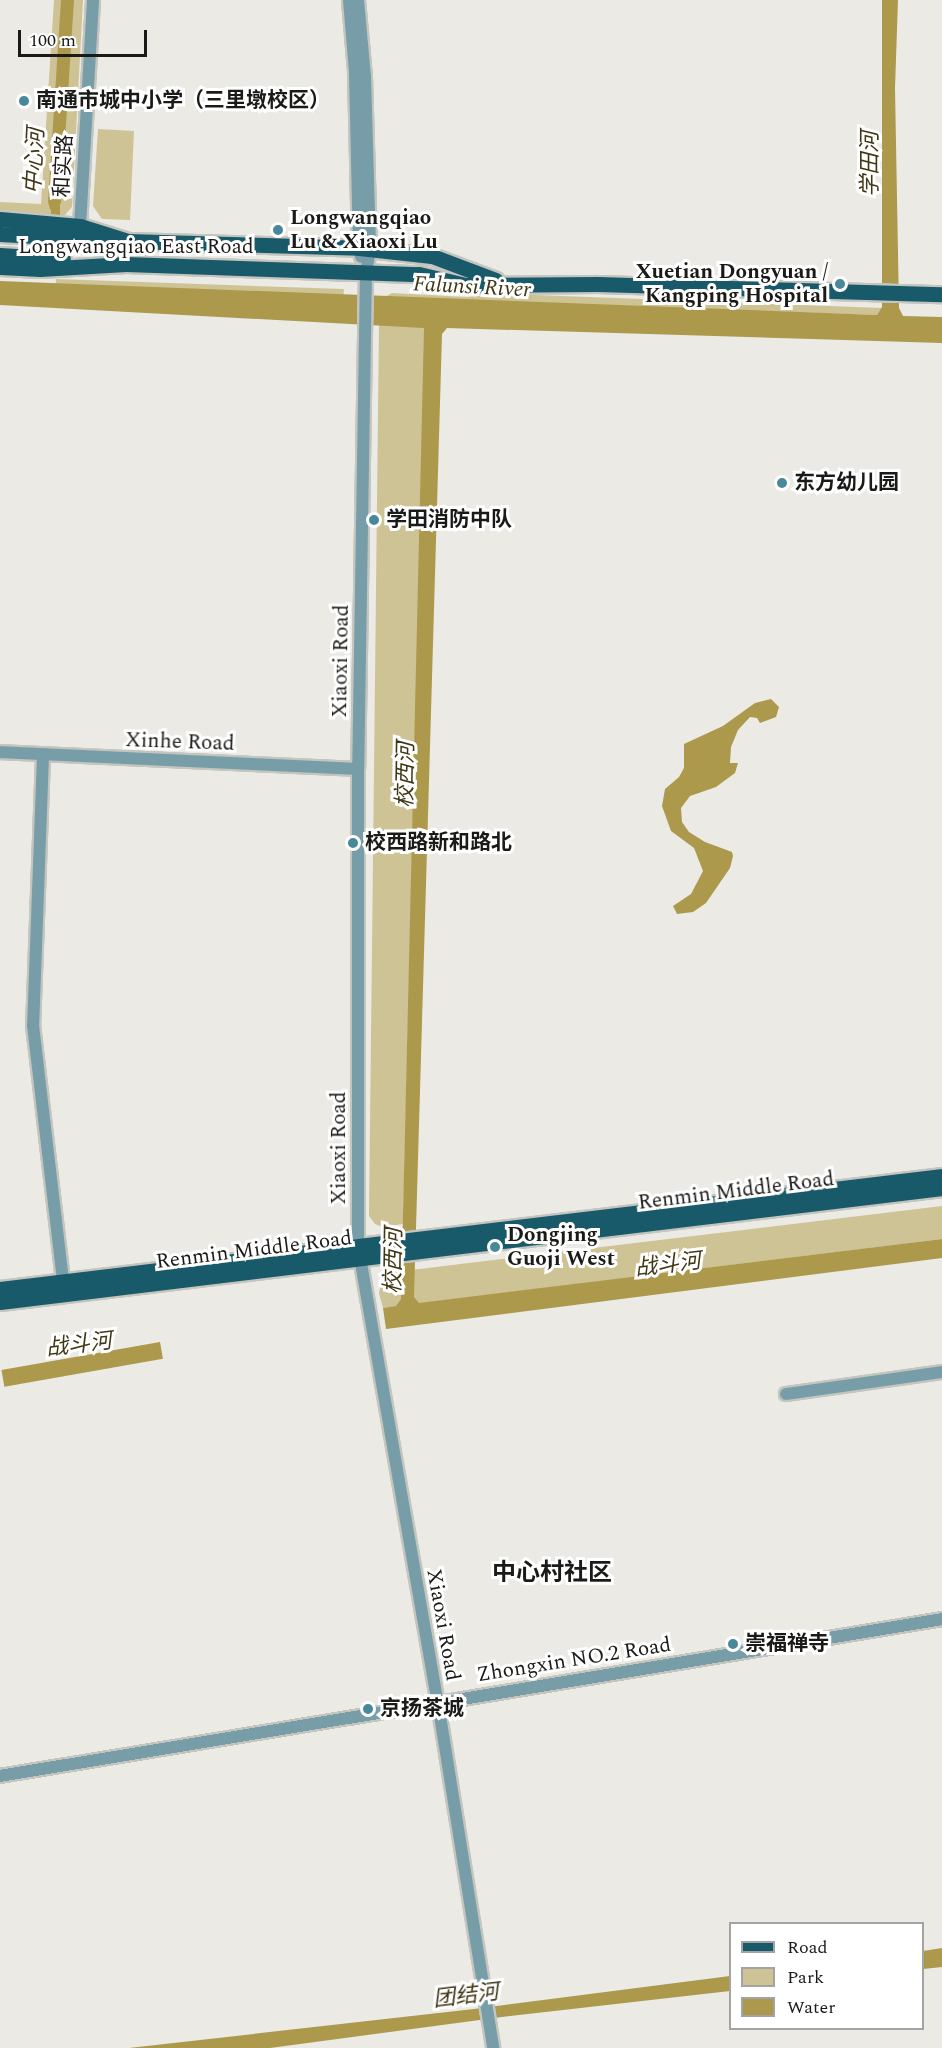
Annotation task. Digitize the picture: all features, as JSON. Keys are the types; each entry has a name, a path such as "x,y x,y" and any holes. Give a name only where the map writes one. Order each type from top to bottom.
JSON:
{"main road":[{"name":"Longwangqiao East Road","path":"0,219 80,226 128,241 365,249 432,256 490,279 523,284"},
{"path":"0,234 128,241"},
{"path":"0,255 126,264"},
{"name":"Longwangqiao East Road","path":"0,267 40,269 126,264 419,274 466,285 523,284 942,294"},
{"name":"Renmin Middle Road","path":"0,1289 64,1287 359,1252 942,1176"},
{"name":"Renmin Middle Road","path":"420,1243 942,1188"},
{"name":"Renmin Middle Road","path":"0,1302 64,1287"}],"street":[{"name":"和实路","path":"80,226 93,0"},
{"name":"Xiaoxi Road","path":"349,0 366,272 358,769 359,1252 370,1326 438,1703 493,2048"},
{"name":"Xiaoxi Road","path":"358,0 365,77 365,249"},
{"name":"Xinhe Road","path":"0,753 358,769"},
{"path":"43,756 33,1024 64,1287"},
{"path":"786,1394 942,1372"},
{"name":"Zhongxin NO.2 Road","path":"0,1776 942,1619"}],"green space":[{"path":"54,0 83,0 72,207 64,216 0,213 0,202 41,204"},
{"path":"98,129 134,131 130,220 102,219 93,206"},
{"path":"56,279 344,289 344,296 56,286"},
{"path":"392,293 466,297 505,294 882,308 877,315 383,298"},
{"path":"379,324 422,326 425,330 403,1224 382,1227 375,1224 369,1216"},
{"path":"942,1206 942,1239 383,1308 379,1293 382,1279 395,1272"}],"water":[{"path":"61,0 74,0 61,203 55,212 50,209 48,202"},
{"path":"882,0 898,0 895,88 899,308 903,316 942,317 942,343 447,328 442,334 414,1297 419,1303 942,1239 942,1258 386,1329 383,1308 396,1306 401,1299 424,328 0,305 0,281 877,315 882,307"},
{"path":"771,699 779,707 776,717 760,723 757,718 750,717 738,730 731,747 730,763 738,763 735,773 716,787 690,796 681,808 682,822 689,832 705,842 732,852 733,856 730,868 706,903 693,912 677,914 673,906 691,894 703,871 694,848 671,831 662,806 665,789 679,777 684,768 684,744 723,726 755,703"},
{"path":"160,1342 163,1359 4,1387 1,1370"},
{"path":"942,1948 942,1967 924,1969 924,1951"},
{"path":"729,1976 729,1991 502,2017 270,2048 129,2048 474,2009"}],"waterway":[{"name":"中心河","path":"55,200 55,216"}],"place":[{"name":"南通市城中小学（三里墩校区）","path":"24,101"},
{"name":"Longwangqiao Lu & Xiaoxi Lu","path":"278,230"},
{"name":"Xuetian Dongyuan / Kangping Hospital","path":"840,284"},
{"name":"东方幼儿园","path":"782,483"},
{"name":"学田消防中队","path":"374,520"},
{"name":"校西路新和路北","path":"353,843"},
{"name":"Dongjing Guoji West","path":"495,1247"},
{"name":"崇福禅寺","path":"733,1644"},
{"name":"京扬茶城","path":"368,1709"}],"district":[{"name":"中心村社区","path":"552,1574"}],"water label":[{"name":"学田河","path":"871,164"},
{"name":"Falunsi River","path":"472,287"},
{"name":"校西河","path":"406,775"},
{"name":"校西河","path":"394,1261"},
{"name":"战斗河","path":"668,1265"},
{"name":"战斗河","path":"79,1345"},
{"name":"团结河","path":"466,1996"}]}
